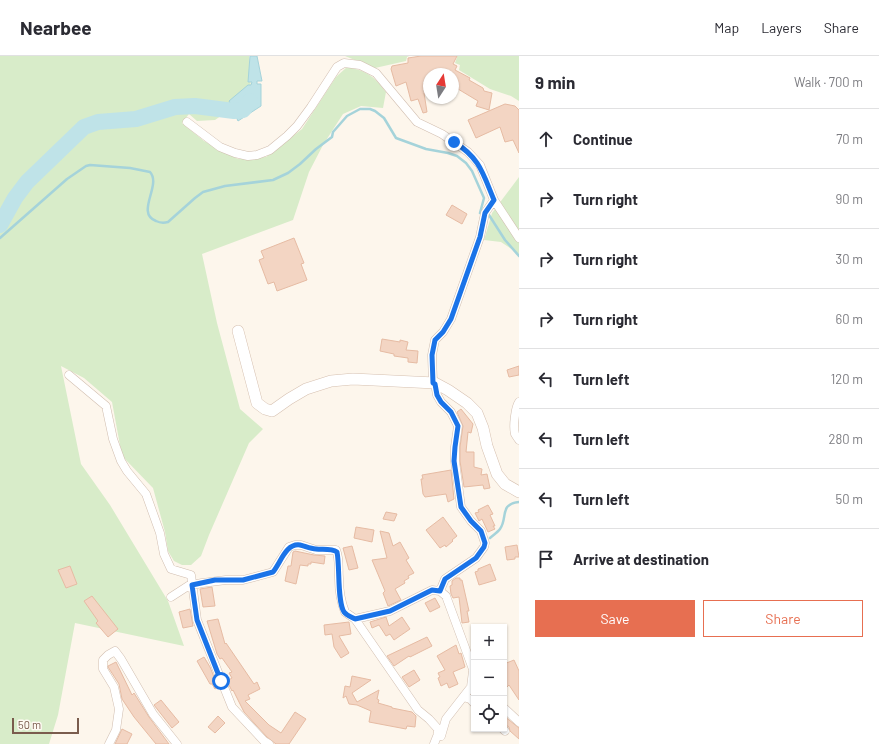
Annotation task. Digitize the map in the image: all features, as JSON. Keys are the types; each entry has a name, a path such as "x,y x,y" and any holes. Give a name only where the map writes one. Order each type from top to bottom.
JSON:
{"street":[{"path":"187,122 220,147 248,156 264,153 276,146 297,126 337,67 344,63 366,67 376,73 417,122 442,134 468,152 480,165 494,200 519,238"},
{"path":"440,591 445,579 476,558 484,547 485,543 481,531 471,521 461,507 454,461 458,426 451,412 441,402 437,395 434,383 432,355 435,340 443,332 451,319 480,237 485,213 494,200"},
{"path":"238,331 257,403 265,410 272,411 289,399 306,390 331,381 353,379 434,383 448,390 467,403 477,413 497,474 505,484 519,492"},
{"path":"69,375 106,406 113,439 121,461 127,471 146,494 160,532 164,554 171,569 191,575 197,620 232,707 264,741 269,744"},
{"path":"519,402 515,408 515,434 519,440"},
{"path":"171,597 192,585 215,580 243,580 273,572 289,547 295,545 301,545 316,550 334,550 337,552 338,556 339,580 344,610 348,615 355,619 418,710 438,729 436,744"},
{"path":"355,619 390,611 432,590 440,591 446,596 471,663"},
{"path":"109,744 116,730 119,709 114,687 103,668 103,660 115,651 153,714 177,744"},
{"path":"436,744 446,719 471,687"},
{"path":"464,697 471,700"},
{"path":"507,711 519,722"}],"green space":[{"path":"0,56 249,56 251,92 238,104 215,120 197,121 189,114 182,123 204,141 238,159 266,157 302,129 336,77 347,67 360,70 370,75 386,92 383,108 361,106 343,114 323,145 309,172 293,220 202,254 217,323 240,409 263,429 249,443 201,556 191,565 182,565 174,561 168,551 165,532 153,488 122,456 112,402 84,378 61,366 81,464 110,505 168,601 184,646 75,623 58,715 49,744 0,744"},
{"path":"345,56 409,56 407,57 406,61 375,68"},
{"path":"455,56 519,56 519,101 511,96 490,89 459,70 460,65 455,63 457,57"},
{"path":"519,177 519,254 501,242 484,240 492,213"}],"water":[{"path":"250,56 257,56 262,81 257,81 257,84 261,84 261,106 238,121 229,101 248,85 251,85 252,82 248,82"}],"building":[{"path":"421,56 457,56 453,64 457,66 456,68 423,68 423,104 426,104 427,112 423,113 418,99 411,101 406,82 396,86 391,69 392,66 408,63 408,58"},
{"path":"459,72 470,78 469,80 483,88 484,91 492,93 489,110 476,106 478,101 459,90"},
{"path":"505,104 515,106 519,110 519,153 513,140 505,142 500,127 476,138 468,120"},
{"path":"452,205 467,214 462,224 446,215"},
{"path":"294,238 304,263 301,264 307,280 277,291 274,282 268,284 259,260 264,258 261,251"},
{"path":"382,339 408,342 406,350 418,351 417,363 408,362 408,358 394,356 394,354 380,351"},
{"path":"519,366 519,375 509,377 507,370"},
{"path":"461,409 473,424 471,433 468,432 466,452 474,452 474,467 482,469 481,475 487,474 490,488 484,489 483,485 464,487 460,461 463,426 457,412"},
{"path":"451,470 454,499 448,502 446,494 425,497 423,494 421,479 423,479 422,475"},
{"path":"488,505 493,514 490,515 495,529 488,532 482,519 479,521 475,513 479,512 478,510"},
{"path":"386,512 397,514 394,521 383,519"},
{"path":"443,517 457,536 446,547 445,545 440,548 426,530"},
{"path":"356,527 374,530 372,542 354,538"},
{"path":"380,531 389,533 393,546 400,542 409,558 406,560 414,573 408,576 409,578 404,581 405,583 395,589 401,600 388,606 383,593 385,591 372,560 387,558"},
{"path":"517,545 519,557 507,560 505,547"},
{"path":"352,546 358,568 349,570 343,548"},
{"path":"295,551 325,556 324,564 311,562 308,566 300,565 296,584 285,581 288,566 291,566 293,552"},
{"path":"490,564 496,580 479,585 475,572 478,571 478,569"},
{"path":"70,566 77,584 66,588 58,570"},
{"path":"456,578 460,578 460,580 462,580 469,611 467,611 469,622 462,623 459,597 453,598 451,594 450,586 452,585 452,581"},
{"path":"212,587 215,606 203,607 200,589"},
{"path":"92,596 118,629 108,637 96,623 98,621 84,601"},
{"path":"435,598 440,607 430,612 425,603"},
{"path":"190,609 193,626 183,628 179,612"},
{"path":"386,617 389,626 402,617 410,629 394,640 390,634 386,636 379,625 372,628 370,622"},
{"path":"218,619 225,644 226,643 254,684 257,682 260,689 248,695 250,699 245,701 269,725 281,733 295,712 306,719 289,744 276,744 267,737 244,712 233,690 232,691 227,681 232,678 229,673 232,672 222,658 220,659 217,654 207,621"},
{"path":"349,622 351,634 339,636 349,653 341,658 334,647 332,634 325,635 324,625"},
{"path":"427,637 432,646 410,657 409,656 394,666 387,656"},
{"path":"456,645 459,654 461,653 465,667 453,672 458,684 449,688 447,683 441,686 438,673 445,670 437,656"},
{"path":"204,657 210,667 218,687 215,689 212,684 210,684 197,661"},
{"path":"514,660 519,671 519,700 509,685 507,687 507,663"},
{"path":"116,662 132,695 134,693 149,717 169,744 156,744 134,717 122,699 119,684 108,667"},
{"path":"414,670 420,680 409,687 402,677"},
{"path":"352,676 371,680 352,693 357,702 379,690 377,699 379,700 378,703 392,708 412,712 416,716 415,727 407,726 406,729 369,722 371,711 357,705 349,704 346,696 343,698 345,686 350,687"},
{"path":"161,700 179,722 172,728 154,705"},
{"path":"218,716 225,723 215,733 208,727"},
{"path":"507,718 519,728 519,739 510,731 507,726"},
{"path":"122,729 132,734 127,744 115,744"}],"waterway":[{"path":"0,225 15,198 27,182 84,127 98,122 136,119 175,107 195,106 234,111 243,110 250,101"},
{"path":"0,238 67,179 86,166 90,165 130,168 150,172 153,178 153,184 148,205 148,212 150,217 156,221 162,223 168,222 203,192 225,186 273,180 288,173 332,137 333,132 347,116 360,109 370,109 384,118 396,138 426,149 457,156 466,163 472,171 484,198 480,213 489,215 505,240 519,256"},
{"path":"490,538 500,529 504,520 506,509 513,503 519,502"}],"route":[{"path":"221,681 197,620 192,585 215,580 243,580 273,572 289,547 295,545 301,545 316,550 336,550 338,556 339,580 344,612 355,619 390,611 432,590 440,591 445,579 476,558 484,547 485,543 481,531 471,521 461,507 454,461 458,426 451,412 441,402 437,395 435,384 433,383 432,355 435,340 443,332 451,319 480,237 485,213 494,200 480,165 468,152 454,142"}]}
